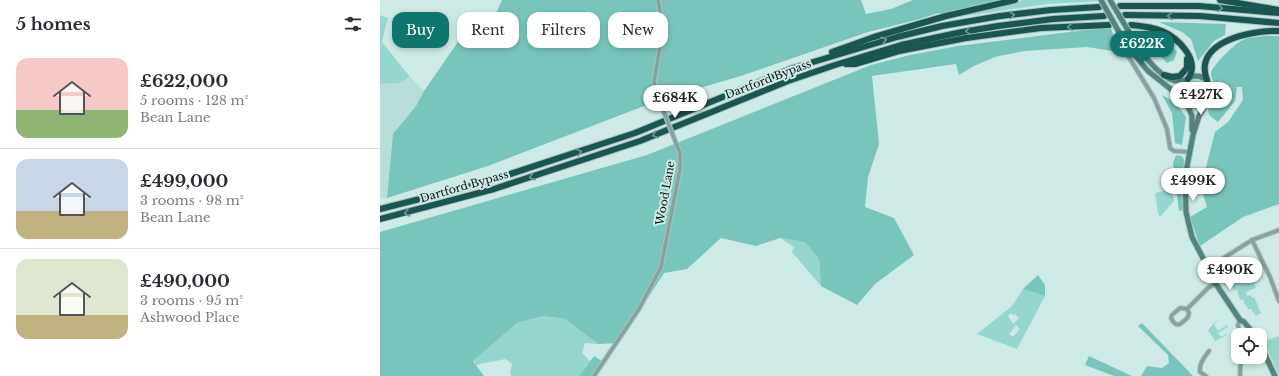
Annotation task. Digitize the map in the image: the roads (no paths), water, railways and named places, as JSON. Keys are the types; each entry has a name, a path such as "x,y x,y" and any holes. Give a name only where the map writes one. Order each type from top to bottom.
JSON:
{"highway":[{"path":"793,68 880,35 946,16 1015,0"},
{"path":"1220,0 1279,10"},
{"name":"Dartford Bypass","path":"380,209 483,183 635,134 793,68 898,37 942,26 1007,15 1100,3"},
{"path":"1120,6 1199,6 1279,13"},
{"path":"1125,15 1200,16 1279,23"},
{"name":"Dartford Bypass","path":"380,219 494,189 640,141 788,81 900,45 962,32 1053,19 1104,16"},
{"path":"835,65 855,64 899,52 966,38 1041,28 1109,25"},
{"path":"1131,25 1150,28 1165,33 1178,42 1189,56 1191,64 1190,75 1186,80"},
{"path":"1207,80 1205,70 1206,61 1212,52 1221,44 1245,34 1261,31 1279,31"},
{"path":"1164,74 1175,77 1183,74 1187,65 1187,53"}],"main road":[{"path":"1110,0 1135,42 1146,57 1164,74 1166,78 1173,81 1182,82 1196,76 1207,80 1212,90 1209,100 1199,116 1189,152 1185,179 1186,214 1192,237 1207,266 1210,276 1240,320 1249,328"},
{"path":"1100,3 1132,53 1148,71 1185,102 1192,106 1198,106 1209,100"},
{"path":"1186,80 1182,86 1181,92 1193,118 1193,135"},
{"path":"1267,359 1275,376"}],"street":[{"name":"Wood Lane","path":"594,376 639,309 661,267 680,170 680,154 654,84 663,29 658,0"},
{"path":"1120,53 1124,50 1154,98 1167,129 1170,148 1174,151 1189,152"},
{"path":"1154,98 1159,96"},
{"path":"1207,266 1212,266 1252,240 1279,230"},
{"path":"1252,240 1270,277 1279,301"},
{"path":"1187,310 1208,288 1215,284"},
{"path":"1180,308 1187,310 1189,313 1188,317 1181,324 1175,324 1172,321 1172,315 1180,308"},
{"path":"1239,328 1240,320"},
{"path":"1206,376 1201,372 1200,367 1202,361 1209,352"},
{"path":"1240,376 1241,364"}]}
